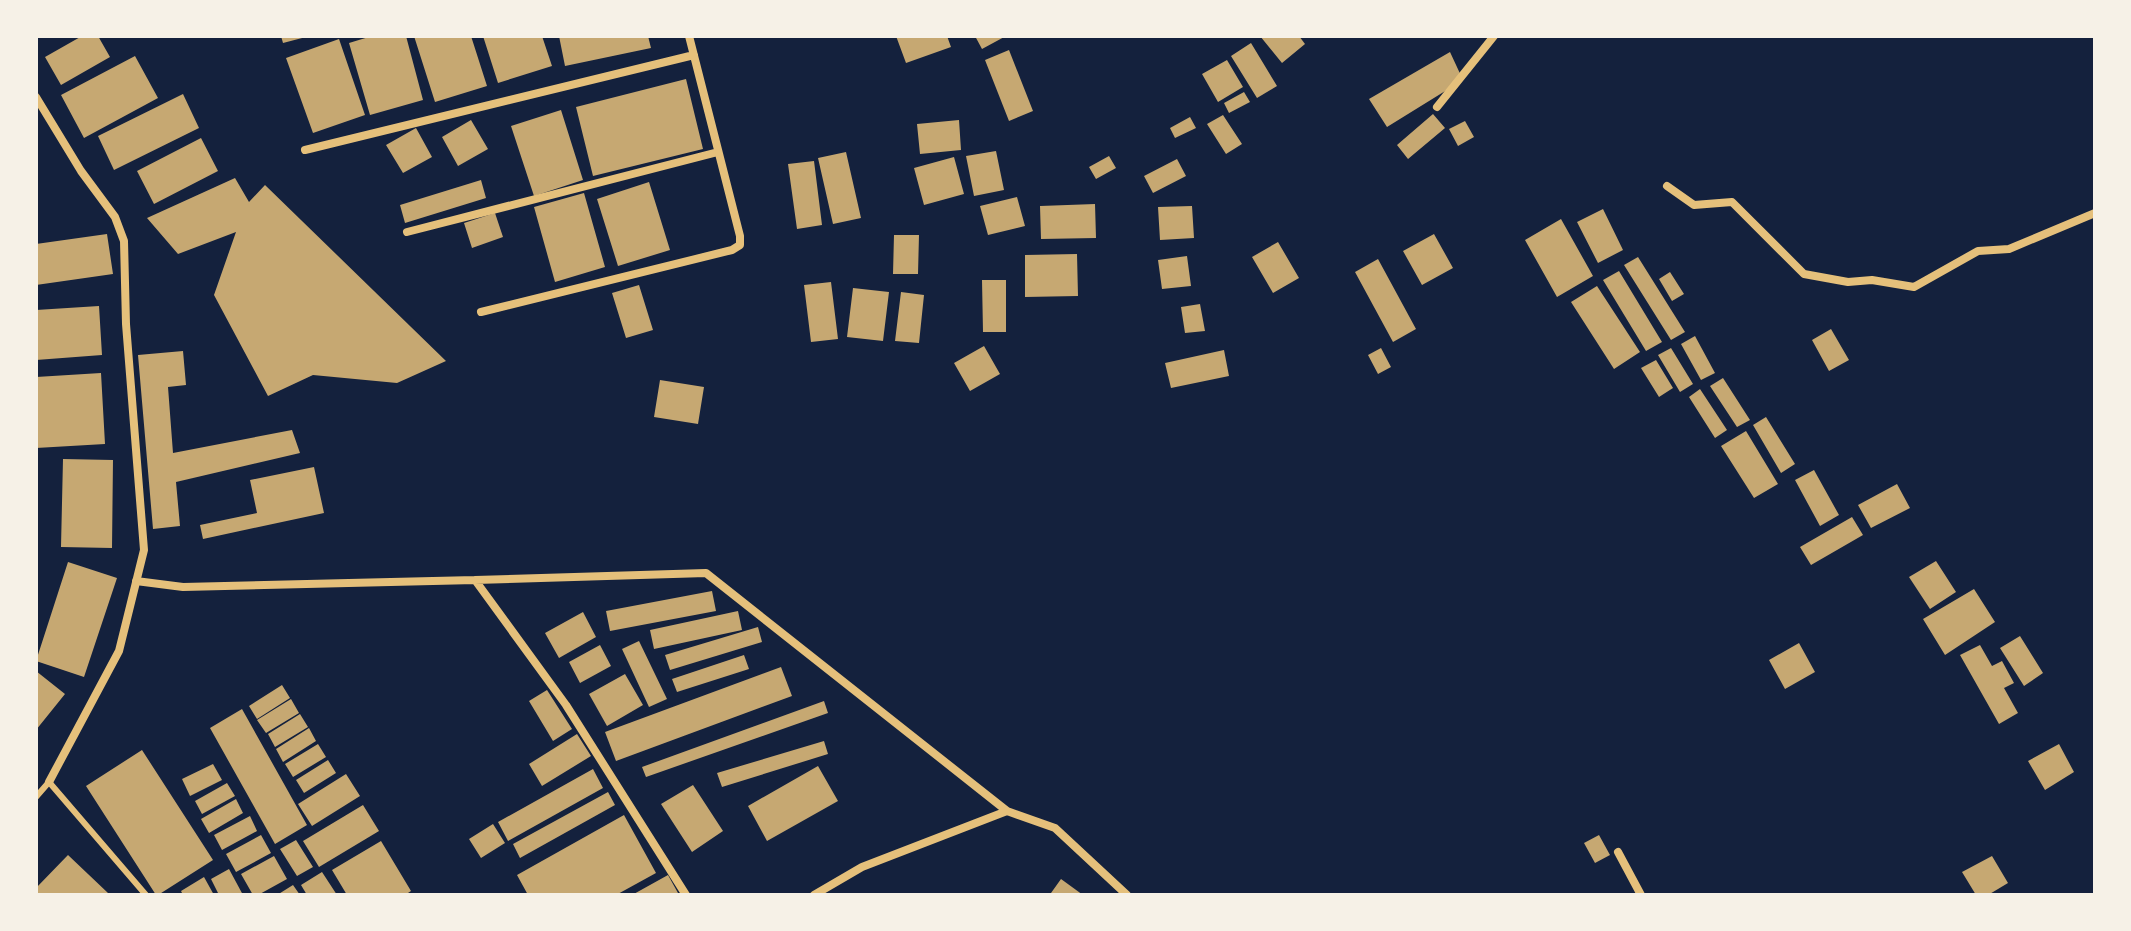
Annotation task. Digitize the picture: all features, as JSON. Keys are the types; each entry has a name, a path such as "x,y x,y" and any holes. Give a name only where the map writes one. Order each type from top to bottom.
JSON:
{"street":[{"path":"481,312 732,250 740,245 689,36"},
{"path":"1437,107 1494,36"},
{"path":"305,150 694,55"},
{"path":"36,97 81,171 115,217 124,241 126,324 144,550 119,651 49,782"},
{"path":"407,232 718,152"},
{"path":"1667,186 1694,205 1732,202 1804,274 1848,282 1872,280 1914,287 1978,251 2009,249 2095,213"},
{"path":"136,581 183,587 706,573 1007,811 1055,828 1127,895"},
{"path":"475,580 566,705 686,895"},
{"path":"814,895 862,867 1007,811"},
{"path":"1618,852 1641,895"}],"lane":[{"path":"36,797 49,782 146,895"}],"building":[{"path":"82,36 98,36 110,57 61,85 45,57"},
{"path":"281,36 306,36 306,37 283,43"},
{"path":"372,36 406,36 423,100 370,115 349,43"},
{"path":"414,36 471,36 487,86 435,102"},
{"path":"483,36 542,36 552,66 498,83"},
{"path":"559,36 648,36 651,48 565,66"},
{"path":"896,36 947,36 951,47 906,63"},
{"path":"975,36 1006,36 982,49"},
{"path":"1260,36 1299,36 1305,44 1282,63"},
{"path":"339,39 365,115 313,133 286,58"},
{"path":"1251,43 1277,86 1257,98 1231,56"},
{"path":"1009,50 1033,111 1009,121 985,60"},
{"path":"1450,52 1463,80 1387,127 1369,99"},
{"path":"135,56 158,98 84,138 61,95"},
{"path":"1227,60 1243,87 1218,102 1202,74"},
{"path":"686,79 703,149 593,176 576,107"},
{"path":"1244,92 1250,102 1229,113 1224,103"},
{"path":"183,94 199,128 114,170 98,136"},
{"path":"561,110 583,180 534,196 511,126"},
{"path":"1433,114 1445,128 1408,159 1397,145"},
{"path":"1223,115 1242,144 1226,154 1207,124"},
{"path":"1190,117 1196,128 1175,138 1170,128"},
{"path":"471,120 488,149 458,166 442,137"},
{"path":"959,120 961,150 920,154 917,124"},
{"path":"1465,121 1474,137 1458,146 1449,129"},
{"path":"416,128 432,157 403,173 386,145"},
{"path":"201,138 218,171 154,204 137,171"},
{"path":"996,151 1004,190 974,196 966,156"},
{"path":"846,152 861,218 833,224 818,158"},
{"path":"1109,156 1116,168 1096,179 1089,167"},
{"path":"954,157 964,194 924,205 914,168"},
{"path":"1177,159 1186,176 1153,193 1144,176"},
{"path":"814,161 822,225 797,229 788,164"},
{"path":"235,178 249,202 265,185 446,361 397,383 313,375 268,396 214,295 236,232 178,254 147,218"},
{"path":"481,180 486,198 405,223 400,205"},
{"path":"649,182 670,250 618,266 597,199"},
{"path":"584,193 605,267 555,282 534,207"},
{"path":"1017,197 1025,226 988,235 980,206"},
{"path":"1095,204 1096,238 1041,239 1040,206"},
{"path":"1192,206 1194,238 1160,240 1158,207"},
{"path":"1603,209 1623,250 1598,263 1577,222"},
{"path":"495,213 503,237 472,248 464,223"},
{"path":"1561,219 1593,276 1557,297 1525,240"},
{"path":"107,234 113,274 36,285 36,244"},
{"path":"1434,234 1453,268 1422,285 1403,251"},
{"path":"894,235 919,235 918,274 893,274"},
{"path":"1278,242 1299,278 1273,293 1252,257"},
{"path":"1077,254 1078,296 1025,297 1025,255"},
{"path":"1187,256 1191,286 1162,289 1158,260"},
{"path":"1638,257 1685,332 1671,340 1624,265"},
{"path":"1378,259 1416,329 1393,342 1355,272"},
{"path":"1619,271 1662,342 1646,351 1603,280"},
{"path":"1670,272 1684,294 1672,301 1659,279"},
{"path":"982,280 1006,280 1006,332 983,332"},
{"path":"831,282 838,339 811,342 804,285"},
{"path":"639,285 653,330 626,338 612,293"},
{"path":"1597,286 1640,352 1614,369 1571,302"},
{"path":"853,288 889,292 883,341 847,337"},
{"path":"901,292 924,295 919,343 895,341"},
{"path":"1200,304 1205,331 1185,333 1181,307"},
{"path":"99,306 102,355 36,360 36,310"},
{"path":"1831,329 1849,360 1829,371 1812,340"},
{"path":"1695,336 1715,373 1701,380 1681,344"},
{"path":"984,346 1000,374 970,391 954,363"},
{"path":"1381,348 1391,367 1378,374 1368,355"},
{"path":"1671,348 1693,384 1680,392 1658,355"},
{"path":"1224,350 1229,376 1171,388 1165,363"},
{"path":"183,351 186,385 168,387 173,453 292,430 300,453 176,482 180,526 153,529 138,355"},
{"path":"1656,360 1673,388 1659,397 1641,368"},
{"path":"101,373 105,444 36,448 36,377"},
{"path":"1723,378 1750,420 1737,427 1710,386"},
{"path":"660,380 704,387 698,424 654,417"},
{"path":"1700,389 1727,430 1715,438 1689,397"},
{"path":"1766,417 1795,464 1781,473 1753,425"},
{"path":"1746,431 1778,484 1754,498 1721,446"},
{"path":"63,459 113,460 112,548 61,547"},
{"path":"314,467 324,513 203,539 200,525 257,513 250,480"},
{"path":"1814,470 1839,515 1820,526 1795,480"},
{"path":"1897,484 1910,508 1871,528 1858,505"},
{"path":"1852,517 1863,535 1811,565 1800,547"},
{"path":"1936,561 1956,592 1930,609 1909,577"},
{"path":"68,562 117,578 84,677 36,661"},
{"path":"1974,589 1995,622 1945,655 1923,619"},
{"path":"712,591 716,611 610,631 606,611"},
{"path":"738,611 742,630 654,649 650,630"},
{"path":"583,612 596,637 559,658 545,633"},
{"path":"758,627 762,642 670,670 665,655"},
{"path":"2020,636 2043,673 2024,686 2000,648"},
{"path":"639,641 667,699 649,707 622,649"},
{"path":"1799,643 1815,672 1785,689 1769,660"},
{"path":"600,645 611,666 580,683 569,662"},
{"path":"1980,645 1992,666 2002,661 2014,683 2004,688 2018,713 1999,724 1960,655"},
{"path":"744,655 749,669 677,692 672,679"},
{"path":"781,667 792,696 616,761 605,732"},
{"path":"36,671 65,694 36,730"},
{"path":"625,674 643,705 607,726 589,694"},
{"path":"282,685 290,698 257,719 249,706"},
{"path":"547,690 572,729 553,741 529,701"},
{"path":"291,699 299,713 266,733 257,720"},
{"path":"824,701 828,713 646,777 642,767"},
{"path":"242,709 307,825 275,844 210,728"},
{"path":"300,714 308,727 275,747 268,734"},
{"path":"309,728 316,741 283,762 276,749"},
{"path":"577,734 591,756 542,786 529,764"},
{"path":"824,741 828,754 722,787 717,773"},
{"path":"318,744 326,757 293,777 285,764"},
{"path":"2059,744 2074,772 2045,790 2028,761"},
{"path":"142,750 213,860 158,895 86,786"},
{"path":"328,760 336,773 304,793 296,780"},
{"path":"213,764 222,780 190,796 182,779"},
{"path":"818,766 838,801 767,841 748,806"},
{"path":"593,769 603,788 508,841 498,822"},
{"path":"346,774 360,796 312,826 298,804"},
{"path":"227,783 235,796 202,814 195,801"},
{"path":"693,785 723,831 692,852 661,804"},
{"path":"608,792 615,805 520,858 513,844"},
{"path":"236,799 243,813 209,833 201,819"},
{"path":"363,805 379,831 319,867 303,841"},
{"path":"624,815 656,873 616,895 528,895 517,875"},
{"path":"250,816 257,831 222,850 214,835"},
{"path":"493,824 505,843 481,858 469,839"},
{"path":"261,835 271,853 236,872 226,854"},
{"path":"1599,835 1610,855 1595,863 1584,843"},
{"path":"296,840 313,867 297,876 280,849"},
{"path":"381,841 411,891 405,895 347,895 332,870"},
{"path":"68,855 108,893 106,895 36,895 36,888"},
{"path":"274,856 287,879 253,895 241,874"},
{"path":"1992,856 2008,883 1988,895 1976,895 1962,872"},
{"path":"229,869 243,895 219,895 211,879"},
{"path":"322,872 337,895 307,895 301,885"},
{"path":"668,875 678,893 676,895 632,895"},
{"path":"204,877 214,895 183,895 181,891"},
{"path":"1061,879 1083,895 1051,893"},
{"path":"293,885 300,895 277,895"}]}
